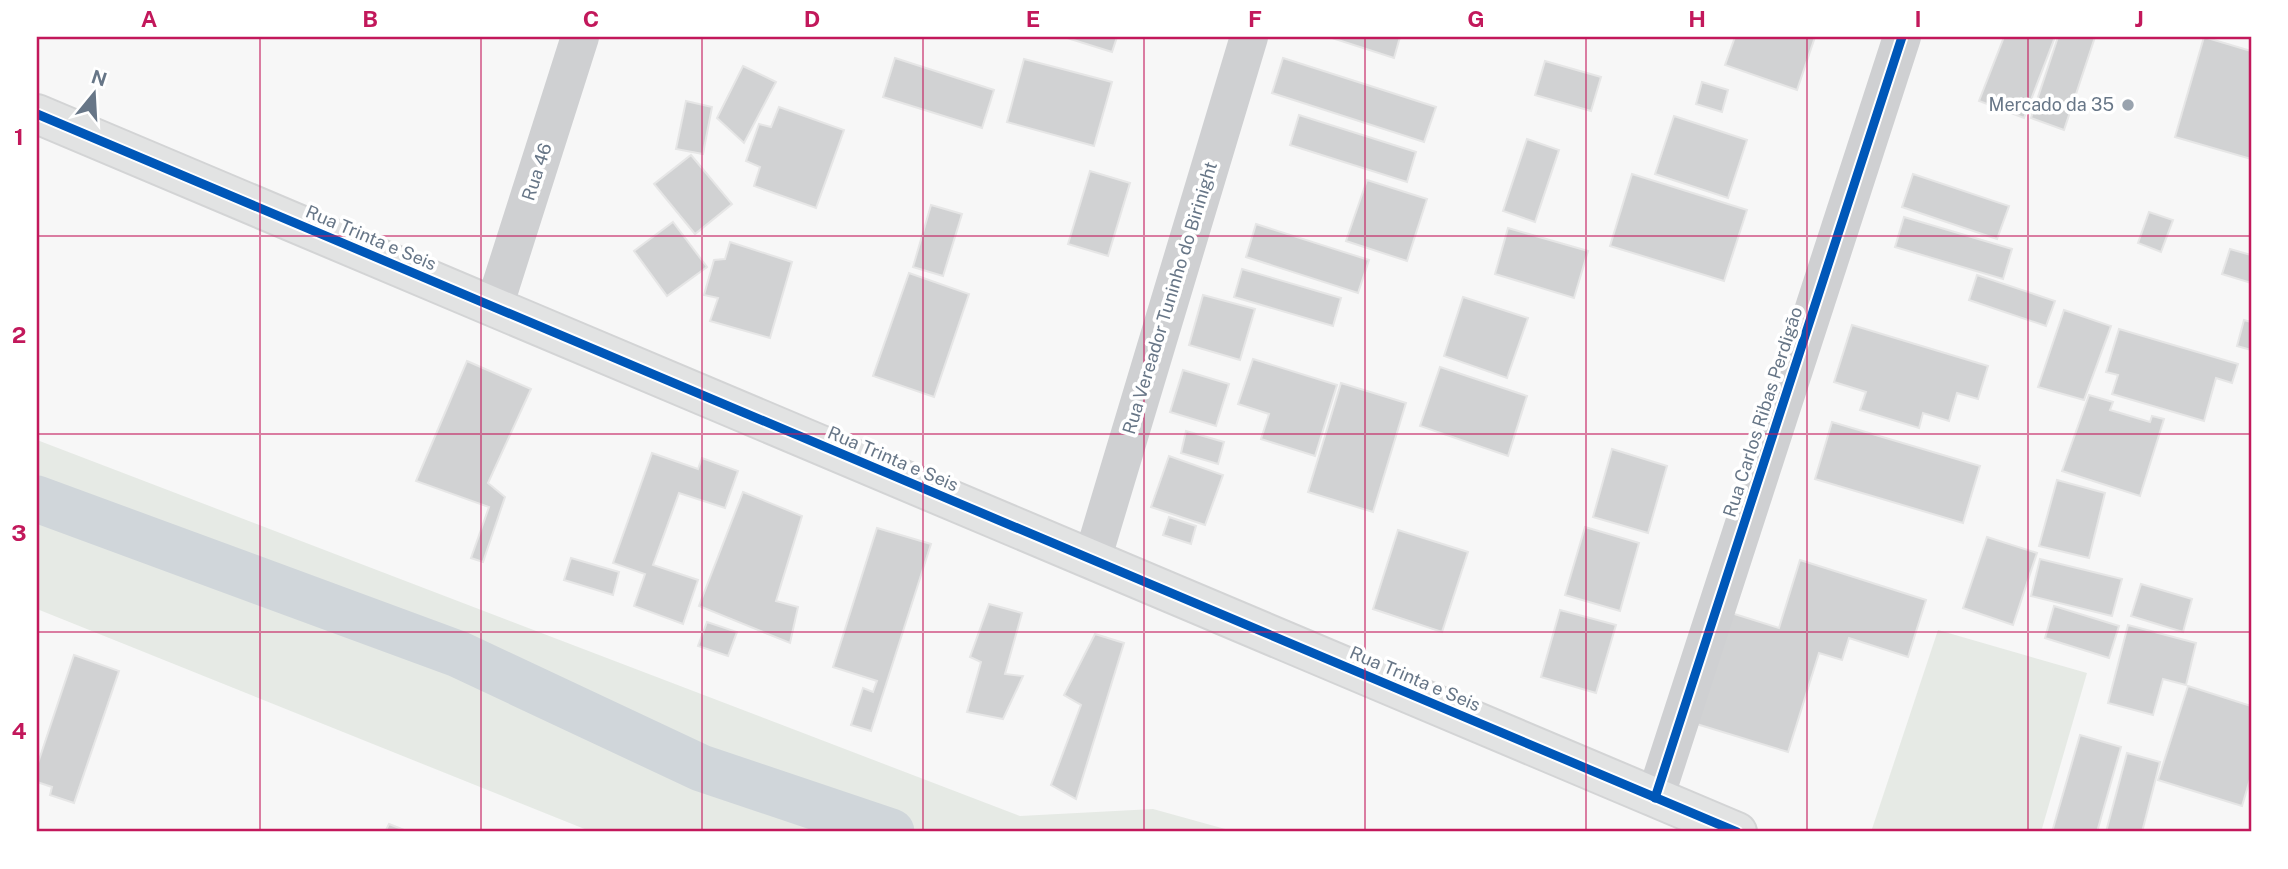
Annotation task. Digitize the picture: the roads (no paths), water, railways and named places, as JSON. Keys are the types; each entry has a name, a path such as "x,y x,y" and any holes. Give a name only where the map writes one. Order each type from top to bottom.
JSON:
{"main road":[{"name":"Rua Trinta e Seis","path":"37,114 1737,832"}],"street":[{"name":"Rua 46","path":"494,307 580,37"},
{"name":"Rua Vereador Tuninho do Birinight","path":"1092,560 1249,37"},
{"name":"Rua Carlos Ribas Perdigão","path":"1655,798 1902,37"}],"waterway":[{"path":"37,499 458,654 701,768 891,832"}],"place":[{"name":"Mercado da 35","path":"2128,105"}]}
